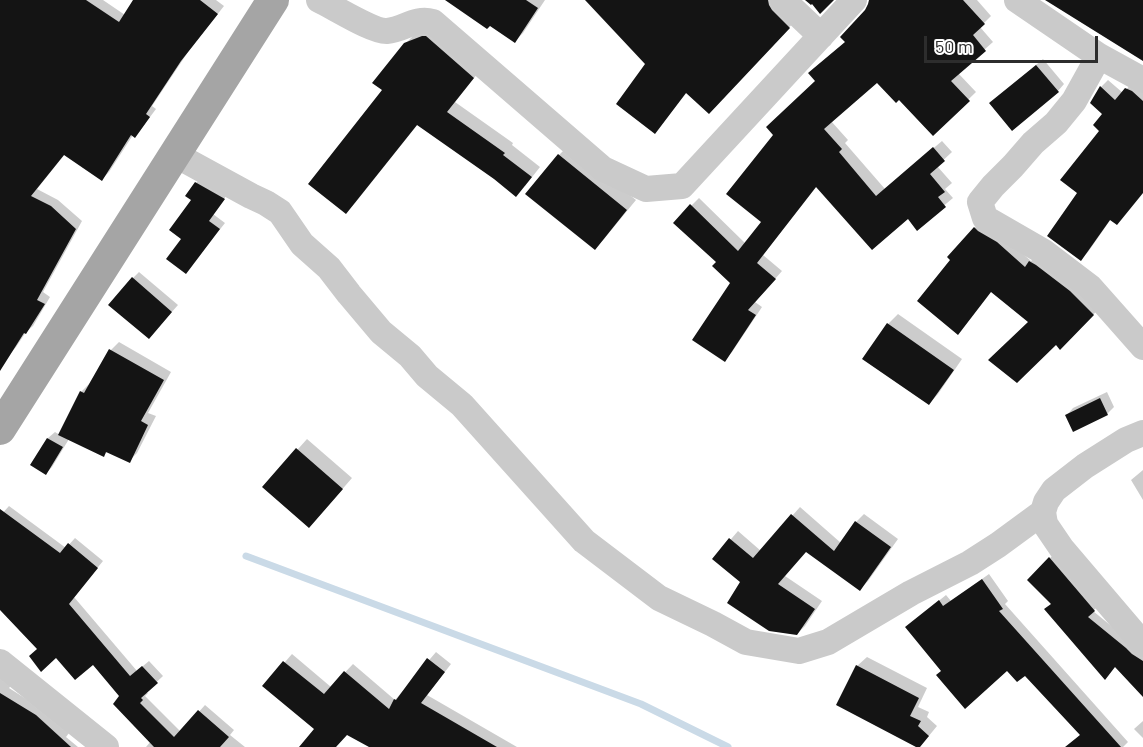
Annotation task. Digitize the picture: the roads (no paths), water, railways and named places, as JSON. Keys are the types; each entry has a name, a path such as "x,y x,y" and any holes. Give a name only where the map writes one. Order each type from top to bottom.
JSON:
{"main road":[{"path":"0,429 273,0"}],"street":[{"path":"319,0 377,30 389,31 418,21 433,22 603,169 646,189 682,186 854,0"},
{"path":"783,0 821,36"},
{"path":"1017,0 1098,56 1143,80"},
{"path":"1098,56 1074,101 1056,123 1033,143 980,202 985,218 1044,252 1090,287 1143,348"},
{"path":"174,154 280,212 302,244 329,268 381,332 410,356 427,376 462,405 585,541 659,598 746,642 799,651 828,642 911,593 970,563 1043,512"},
{"path":"1143,433 1126,440 1085,466 1054,490 1043,512 1045,524 1062,549 1143,644"},
{"path":"0,662 106,747"}],"waterway":[{"path":"246,556 641,704 728,747"}]}
